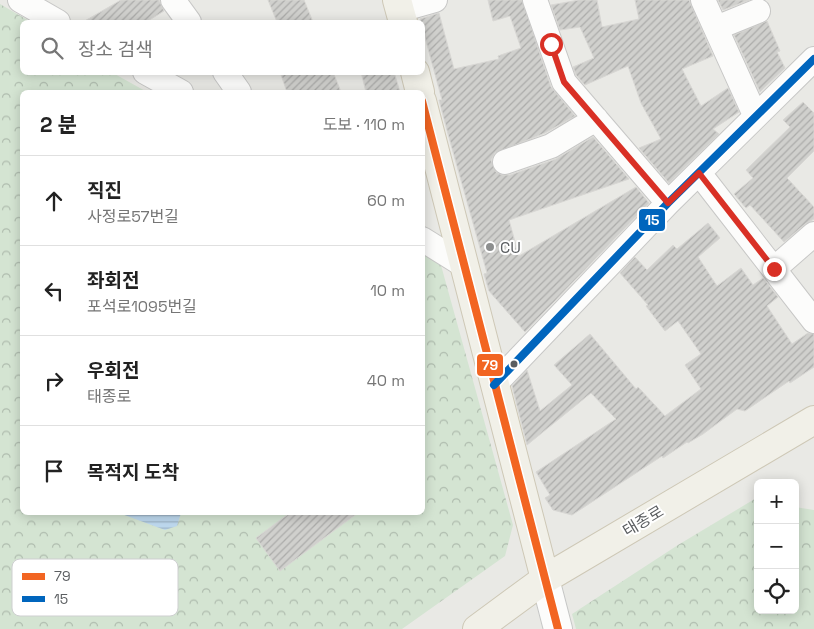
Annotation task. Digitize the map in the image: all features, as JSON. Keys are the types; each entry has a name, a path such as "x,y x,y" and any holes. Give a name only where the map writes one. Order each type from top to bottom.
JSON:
{"main road":[{"path":"416,75 420,90"},
{"path":"425,113 462,264 545,580"},
{"name":"태종로","path":"478,629 545,580 814,420"}],"street":[{"path":"20,0 55,20"},
{"path":"173,0 188,20"},
{"path":"400,11 435,0"},
{"path":"535,0 564,82 668,203"},
{"path":"703,0 755,115"},
{"path":"716,28 758,11"},
{"path":"494,385 668,203 755,115 814,59"},
{"path":"150,75 176,90"},
{"path":"226,75 238,90"},
{"path":"504,162 551,146 596,119"},
{"path":"699,173 814,321"},
{"path":"774,269 814,234"},
{"path":"425,241 462,264"},
{"path":"545,580 558,629"}],"green space":[{"path":"0,4 28,20 20,20 20,75 117,75 143,90 20,90 20,515 425,515 425,250 439,258 513,525 505,556 402,629 0,629"},
{"path":"754,499 754,614 799,614 799,508 814,510 814,629 576,629 572,614 678,545"}],"water":[{"path":"124,515 180,515 177,526 165,530"}],"building":[{"path":"121,0 159,0 164,11 149,20 86,20"},
{"path":"268,0 304,0 312,20 276,20"},
{"path":"488,0 522,0 551,87 575,116 545,133 495,153 491,160 496,172 502,175 510,175 556,159 593,137 629,179 509,220 519,256 636,187 649,203 525,332 489,291 484,274 487,273 439,100 442,100 425,37 425,20 420,19 439,13 454,69 499,59 498,56 521,48 510,16 493,21"},
{"path":"579,0 597,0 602,27 639,19 635,0 689,0 713,56 682,69 701,106 728,88 739,112 713,129 719,134 669,183 639,148 661,139 641,103 628,66 585,85 576,75 573,67 594,58 580,27 560,30 551,5"},
{"path":"718,0 749,0 723,10"},
{"path":"767,21 780,51 777,52 785,68 760,92 734,35"},
{"path":"281,75 334,75 340,90 286,90"},
{"path":"362,75 395,75 399,90 366,90"},
{"path":"803,102 814,113 814,151 787,178 814,207 814,219 805,224 784,242 750,205 746,208 734,194 753,178 746,170 790,127 783,120"},
{"path":"708,223 720,238 698,257 717,286 741,268 753,285 763,278 778,297 767,306 792,344 808,333 814,334 814,367 790,383 789,381 745,411 737,409 703,434 663,458 662,456 572,515 553,510 545,498 550,495 536,472 616,419 591,393 527,445 512,386 527,370 540,411 572,385 554,365 590,334 636,389 638,387 665,416 701,389 685,365 701,354 678,321 665,331 646,306 648,305 620,273 635,257 647,270 673,245 677,249"},
{"path":"287,515 355,515 280,571 256,538"}],"transit line":[{"name":"15","path":"494,385 668,203 814,59"},
{"name":"79","path":"425,113 558,629"}],"place":[{"name":"CU","path":"490,247"}],"route":[{"path":"551,44 564,82 668,203 699,173 774,269"}]}
